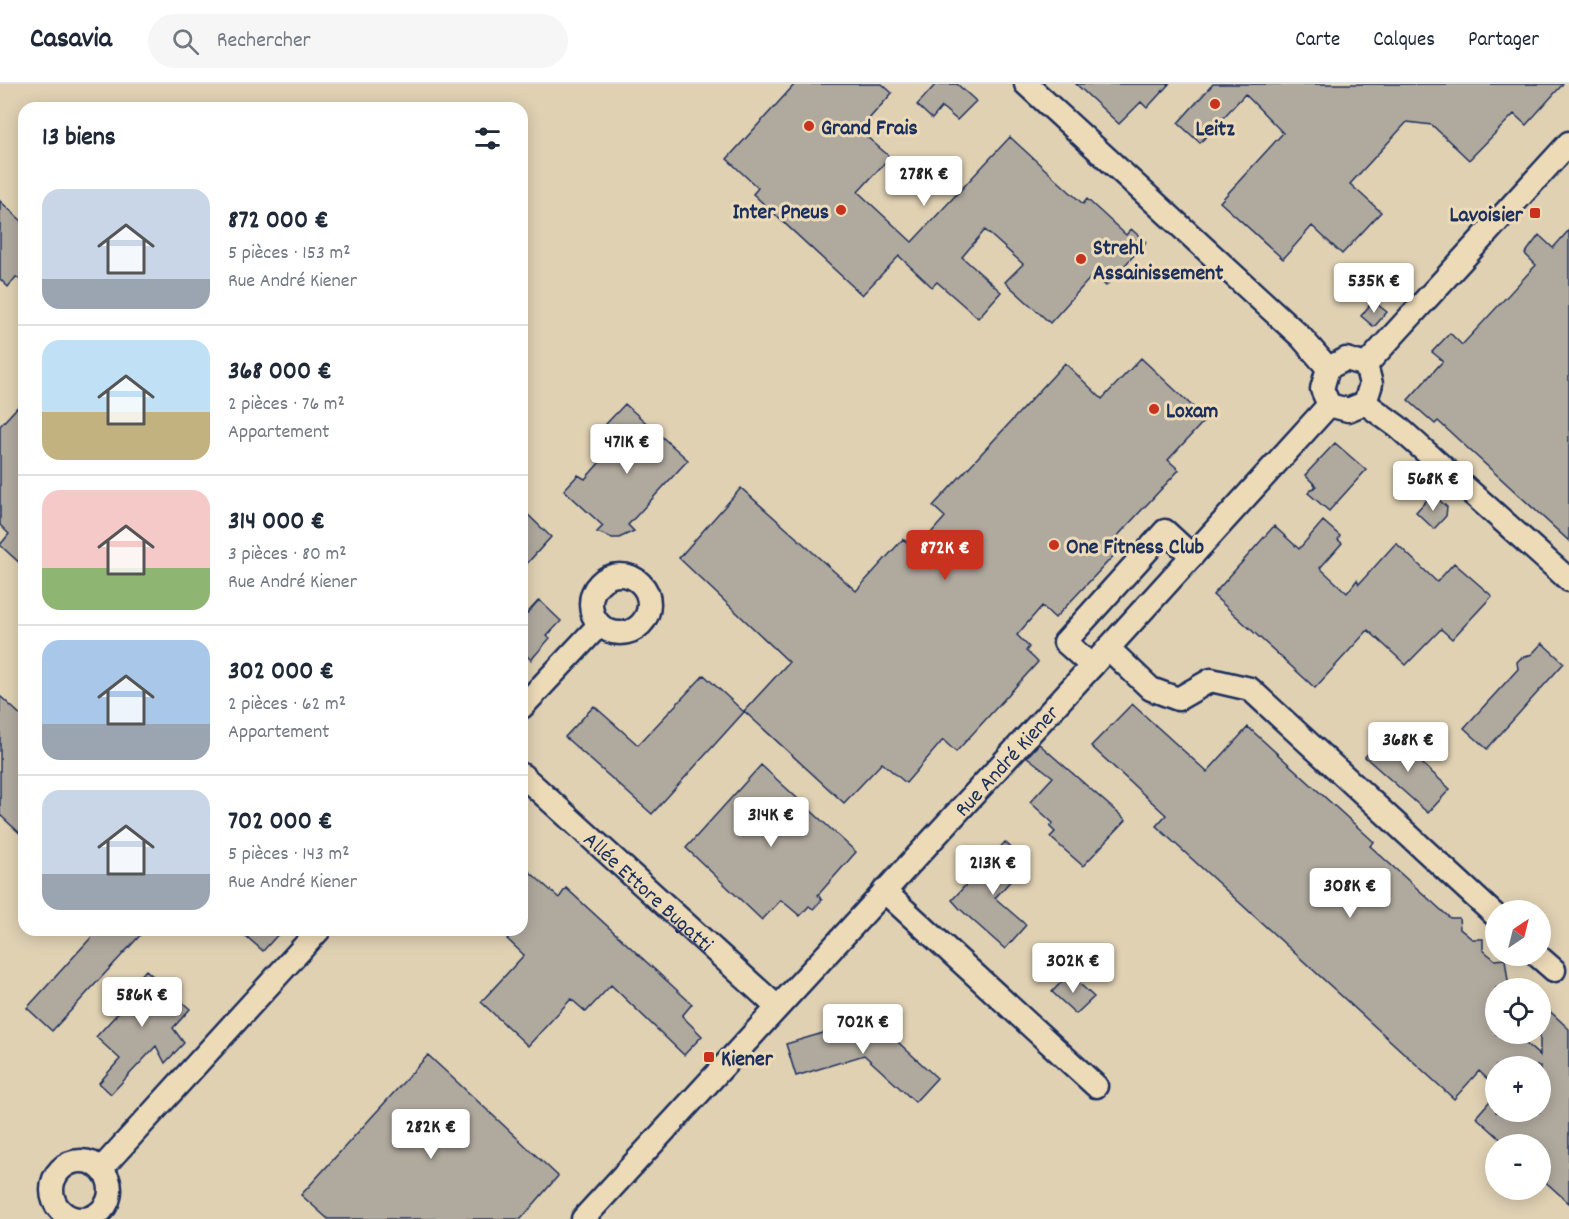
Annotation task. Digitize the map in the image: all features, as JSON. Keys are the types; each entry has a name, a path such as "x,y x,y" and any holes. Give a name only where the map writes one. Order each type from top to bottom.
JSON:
{"street":[{"path":"1026,84 1301,337 1328,368"},
{"path":"1366,365 1569,142"},
{"path":"1365,403 1348,410 1329,405 1322,389 1328,368 1346,359 1366,365"},
{"path":"1365,403 1371,384 1366,365"},
{"path":"1365,403 1398,427 1569,580"},
{"name":"Rue André Kiener","path":"583,1219 1329,405"},
{"path":"1092,666 1065,642 1165,531 1192,556"},
{"path":"528,701 599,625"},
{"path":"1108,648 1151,689 1178,699 1211,680 1250,689 1485,906"},
{"name":"Allée Ettore Bugatti","path":"528,781 777,1007"},
{"path":"884,891 1096,1086"},
{"path":"102,1168 314,936"},
{"path":"85,1160 102,1168 110,1184 106,1214 79,1219 63,1212 53,1197 54,1178 66,1164 85,1160"}],"building":[{"path":"795,84 882,84 892,93 859,130 890,157 858,192 912,242 1010,137 1083,204 1087,199 1126,235 1131,229 1146,242 1106,286 1093,275 1050,323 1005,282 1023,264 985,230 962,257 1001,292 978,318 937,282 932,287 899,256 862,295 753,194 758,188 727,159"},
{"path":"936,84 957,84 976,101 957,120 942,107 932,119 917,105"},
{"path":"1076,84 1169,84 1147,108 1141,102 1119,124"},
{"path":"1213,84 1563,84 1526,125 1514,114 1469,160 1432,125 1407,122 1350,184 1381,212 1342,254 1312,226 1283,259 1220,202 1283,133 1245,94 1200,143 1178,123"},
{"path":"0,201 18,218 18,278 16,277 8,287 0,279"},
{"path":"1569,230 1569,541 1438,421 1435,424 1408,400 1443,361 1432,352 1450,333 1462,345 1536,265 1525,254 1539,235 1553,248"},
{"path":"1373,301 1387,312 1374,327 1361,316"},
{"path":"1141,358 1206,419 1168,460 1179,470 1111,543 1119,550 1055,618 1042,606 1017,635 1029,647 1026,651 1038,662 956,752 943,740 906,783 882,763 844,803 744,711 789,662 679,558 741,488 856,591 903,539 916,550 945,517 933,506 1065,363 1102,399"},
{"path":"625,404 688,460 628,525 634,531 619,538 612,538 597,532 603,526 564,490 578,475 585,479 621,438 606,424"},
{"path":"18,406 18,562 0,545 9,534 0,525 0,426"},
{"path":"1335,443 1366,470 1329,511 1308,493 1316,486 1305,475"},
{"path":"1438,499 1447,507 1446,516 1434,529 1416,512 1427,500"},
{"path":"528,515 551,537 528,562"},
{"path":"1323,521 1340,536 1338,540 1342,543 1320,568 1347,593 1357,580 1359,584 1396,543 1437,582 1454,563 1492,596 1452,639 1441,629 1406,665 1368,630 1315,688 1213,595 1274,526 1299,549"},
{"path":"539,600 561,621 547,636 550,638 531,660 528,657 528,612"},
{"path":"1542,643 1564,663 1487,749 1464,728 1518,669 1517,662 1532,654"},
{"path":"704,675 744,712 652,814 565,737 594,706 638,745"},
{"path":"0,696 18,712 18,832 0,815"},
{"path":"1132,704 1207,772 1248,727 1374,842 1370,846 1450,918 1459,918 1460,929 1472,939 1483,939 1485,966 1506,966 1508,978 1485,978 1485,1044 1526,1044 1540,1056 1485,1056 1485,1077 1479,1071 1454,1099 1156,826 1166,815 1091,746"},
{"path":"1388,732 1450,789 1428,813 1365,757"},
{"path":"1039,744 1126,820 1083,866 1050,837 1055,832 1050,827 1053,823 1030,802 1053,777 1027,757"},
{"path":"761,765 856,852 818,895 822,900 813,909 809,906 800,916 781,900 762,920 686,848"},
{"path":"1005,842 1027,863 995,898 1026,925 1005,949 952,900"},
{"path":"528,870 559,898 566,888 692,1004 682,1016 702,1036 684,1055 611,985 586,1012 571,999 528,1046 481,1002 524,955 507,939 510,936 528,936"},
{"path":"93,936 139,936 52,1031 27,1008"},
{"path":"246,936 277,936 263,951"},
{"path":"146,970 190,1009 173,1028 184,1043 165,1063 156,1046 111,1094 99,1083 120,1059 96,1037 129,1001 123,995"},
{"path":"1069,974 1094,997 1076,1014 1052,992"},
{"path":"1551,1012 1569,1029 1569,1203 1551,1187 1551,1134 1495,1134 1476,1117 1485,1107 1485,1122 1551,1122 1551,1056 1540,1056 1540,1044 1551,1044"},
{"path":"872,1019 883,1026 937,1078 915,1102 864,1055 796,1076 786,1044 850,1025 849,1020"},
{"path":"428,1055 558,1176 521,1219 328,1219 301,1195"}],"place":[{"name":"Leitz","path":"1215,104"},
{"name":"Grand Frais","path":"809,126"},
{"name":"Inter Pneus","path":"841,210"},
{"name":"Lavoisier","path":"1535,213"},
{"name":"Strehl Assainissement","path":"1081,259"},
{"name":"Loxam","path":"1154,409"},
{"name":"One Fitness Club","path":"1054,545"},
{"name":"Kiener","path":"709,1057"}]}
